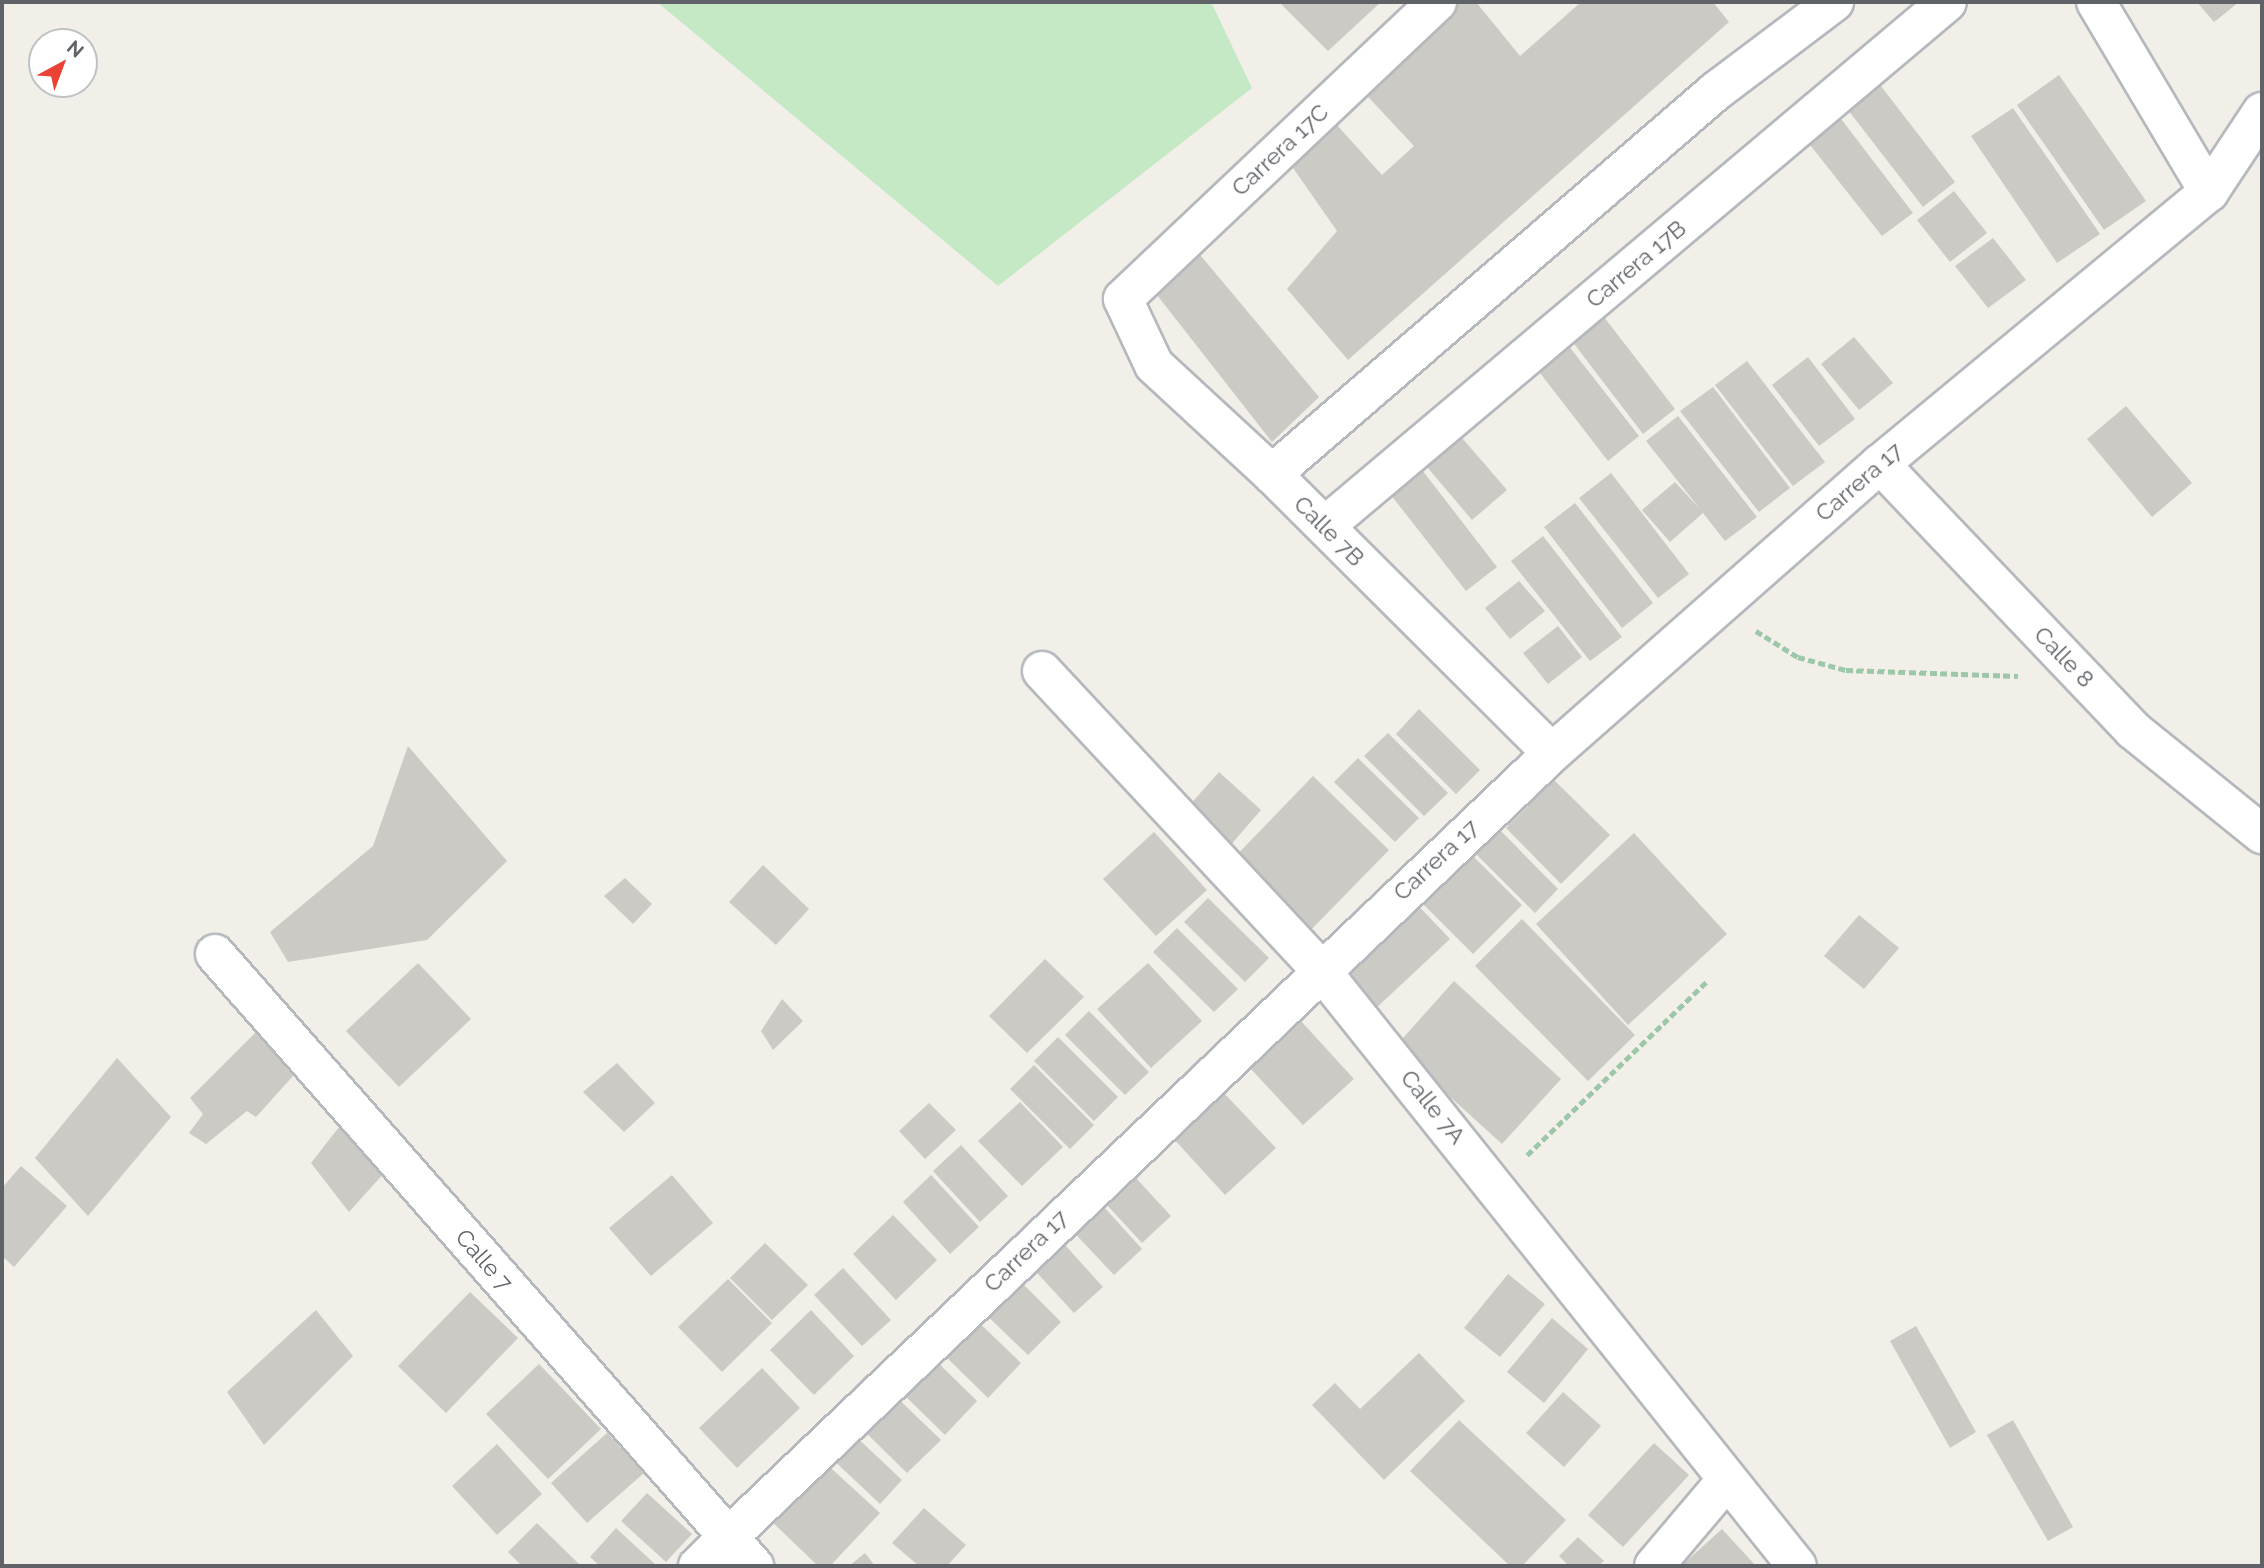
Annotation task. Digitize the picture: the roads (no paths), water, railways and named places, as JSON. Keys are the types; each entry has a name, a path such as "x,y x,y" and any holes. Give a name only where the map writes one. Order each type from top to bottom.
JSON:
{"street":[{"name":"Carrera 17C","path":"1123,299 1437,2"},
{"path":"1272,474 1716,92 1834,2"},
{"name":"Carrera 17B","path":"1325,526 1947,2"},
{"path":"2096,2 2209,192"},
{"name":"Carrera 17","path":"698,1566 1320,969 1552,753 1880,464 2209,192 2262,112"},
{"name":"Calle 7B","path":"1123,299 1154,365 1272,474 1552,753"},
{"name":"Calle 8","path":"1880,464 2083,677 2204,792 2262,834"},
{"name":"Calle 7A","path":"1042,671 1320,969 1495,1184 1725,1482 1797,1566"},
{"name":"Calle 7","path":"215,954 754,1566"},
{"path":"1654,1566 1725,1482"}]}
